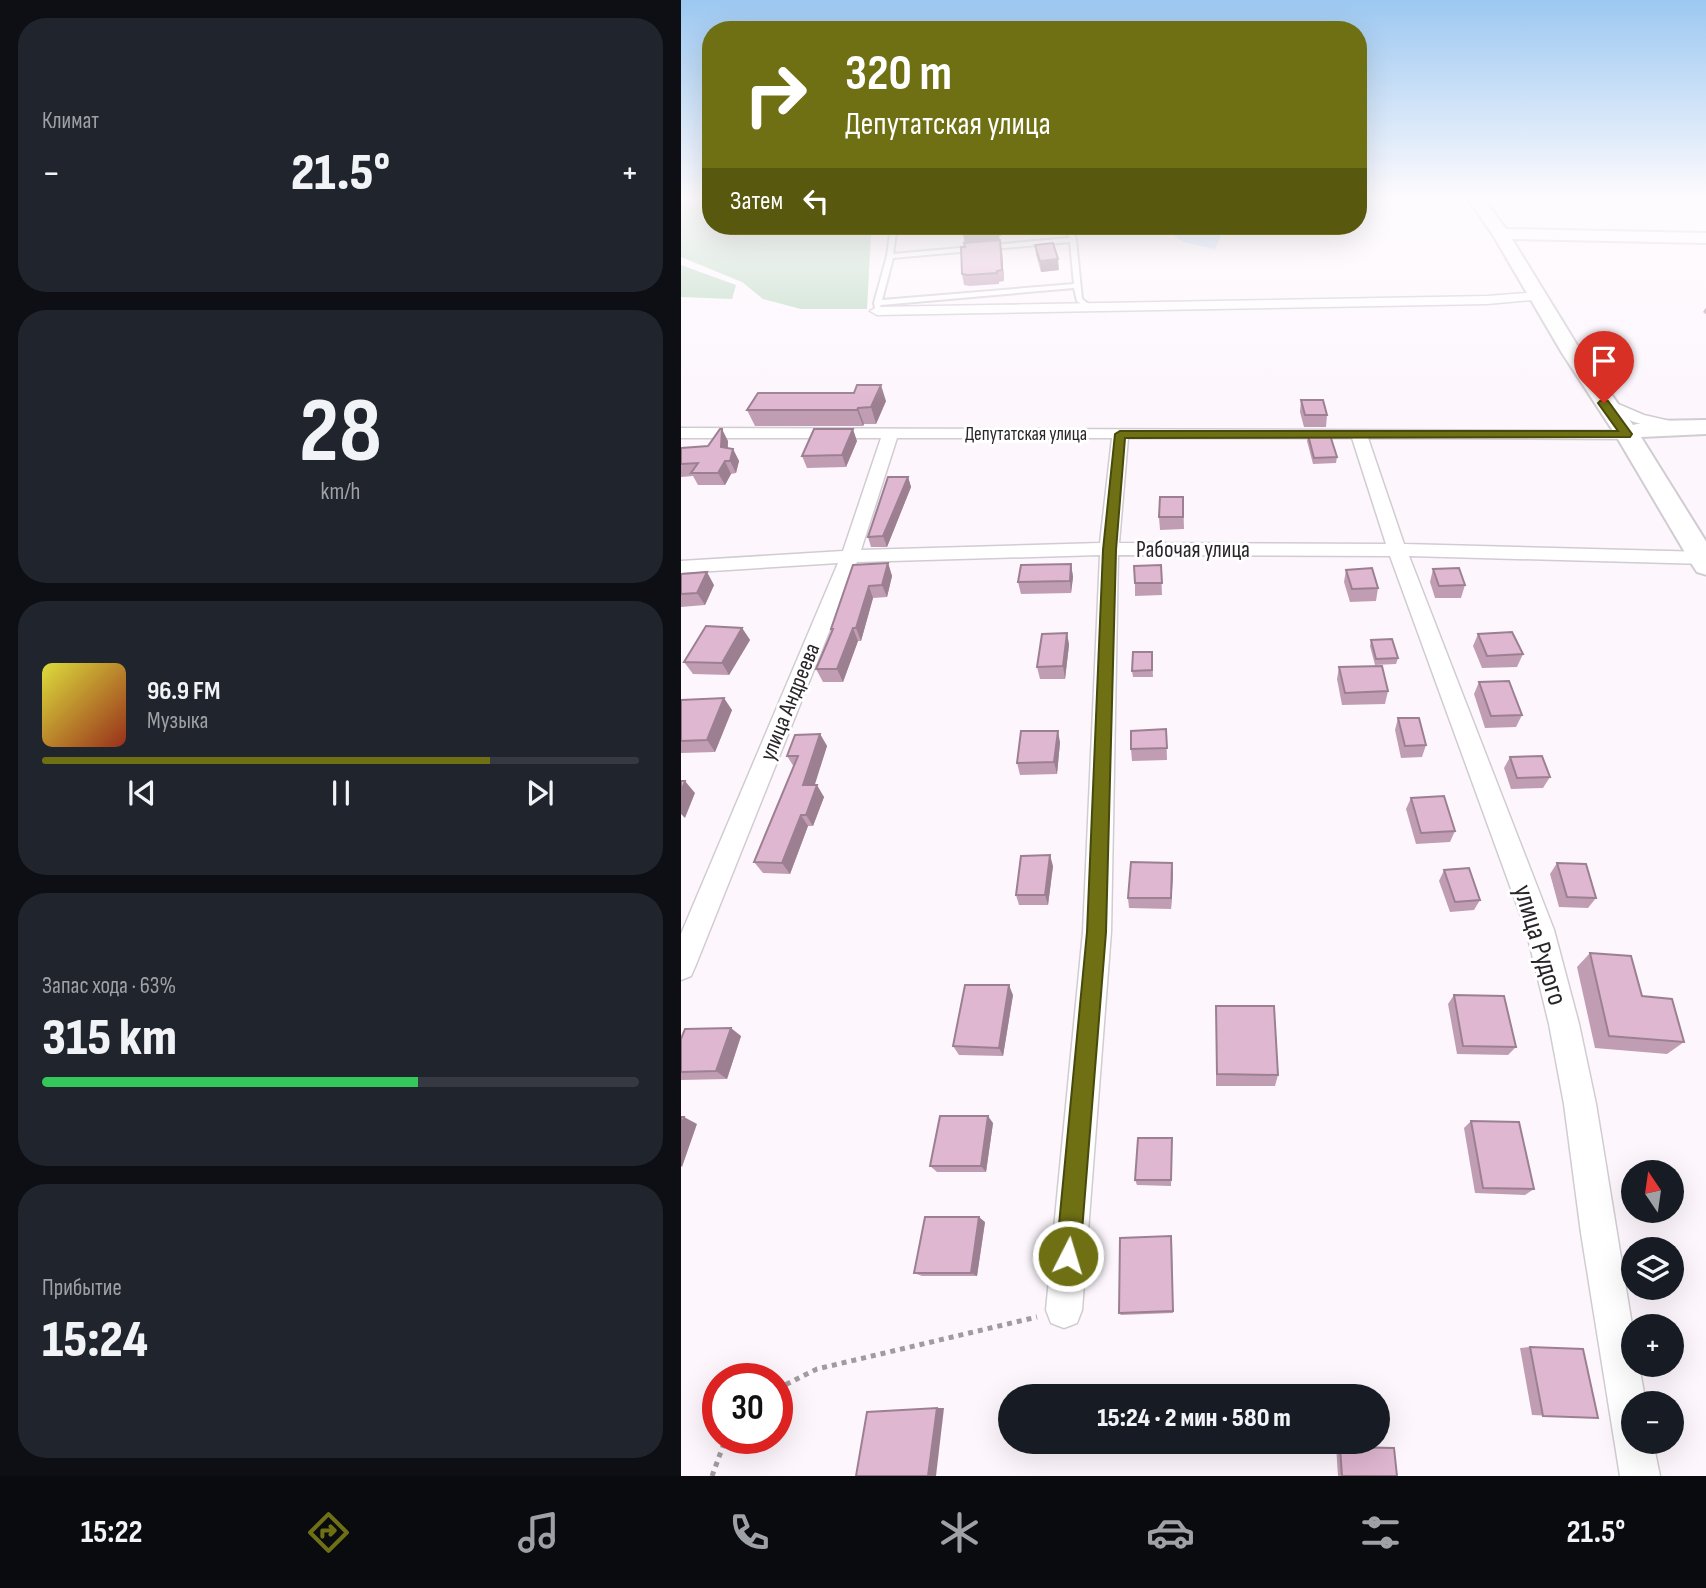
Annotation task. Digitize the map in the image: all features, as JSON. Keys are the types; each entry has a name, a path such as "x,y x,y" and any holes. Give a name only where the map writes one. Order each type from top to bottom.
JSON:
{"main road":[{"path":"1520,265 1604,403 1627,434 1705,560"},
{"name":"Депутатская улица","path":"1627,434 1651,428 1706,427"}],"street":[{"path":"877,307 1090,307 1487,300 1539,296"},
{"path":"1604,403 1639,419 1680,427"},
{"name":"Депутатская улица","path":"681,433 1627,434"},
{"name":"улица Андреева","path":"681,967 850,555 890,434"},
{"path":"1064,1310 1096,932 1109,550 1120,434"},
{"name":"улица Рудого","path":"1359,435 1397,550 1540,930 1580,1104 1600,1247 1640,1476"},
{"name":"Рабочая улица","path":"681,567 850,555 1109,550 1397,550 1705,560"}],"lane":[{"path":"888,265 877,307 1076,286"},
{"path":"1075,265 1079,300 1090,307"}],"path":[{"path":"793,1381 817,1369 1064,1310"},
{"path":"712,1476 720,1454"}],"green space":[{"path":"681,265 736,285 732,299 681,297"},
{"path":"700,265 869,265 867,309 801,309 763,299 742,282"}],"building":[{"path":"962,265 1002,265 1002,270 997,273 962,274"},
{"path":"857,385 881,385 871,407 857,410 747,410 758,393 854,393"},
{"path":"1301,400 1323,400 1327,415 1305,415"},
{"path":"720,429 721,447 733,449 730,461 725,461 718,473 691,473 698,463 681,464 681,448 708,446"},
{"path":"814,429 853,429 842,455 802,456"},
{"path":"1308,435 1330,435 1337,457 1314,458"},
{"path":"888,477 908,477 883,536 868,537"},
{"path":"1160,497 1183,497 1183,517 1159,517"},
{"path":"888,563 882,585 869,586 856,628 853,628 837,669 816,669 833,629 853,565"},
{"path":"1071,564 1070,581 1018,582 1021,565"},
{"path":"1161,565 1162,583 1135,583 1134,566"},
{"path":"1372,568 1378,588 1352,589 1346,570"},
{"path":"1459,568 1465,585 1439,586 1433,569"},
{"path":"707,572 697,593 681,594 681,574"},
{"path":"706,626 742,628 722,663 684,662"},
{"path":"1512,632 1523,654 1487,656 1478,634"},
{"path":"1067,633 1063,666 1037,667 1042,634"},
{"path":"1392,639 1398,658 1376,659 1371,640"},
{"path":"1133,652 1152,652 1152,670 1132,671"},
{"path":"1382,666 1388,691 1345,693 1339,667"},
{"path":"1509,681 1522,715 1491,716 1479,682"},
{"path":"724,698 707,740 681,741 681,700"},
{"path":"1398,718 1419,718 1426,745 1405,746"},
{"path":"1166,729 1167,748 1131,749 1131,731"},
{"path":"1021,731 1058,731 1054,762 1017,763"},
{"path":"820,734 803,785 817,785 806,815 801,815 782,863 754,862 798,756 787,756 795,735"},
{"path":"1542,756 1550,777 1517,778 1510,757"},
{"path":"1444,796 1455,831 1421,833 1411,798"},
{"path":"1050,855 1045,895 1016,895 1021,856"},
{"path":"1131,862 1172,863 1171,898 1128,898"},
{"path":"1557,863 1586,864 1596,898 1567,897"},
{"path":"1469,868 1480,900 1455,902 1444,870"},
{"path":"1590,953 1631,956 1642,996 1672,999 1684,1042 1609,1036"},
{"path":"965,985 1009,985 999,1048 953,1046"},
{"path":"1454,995 1504,996 1516,1047 1463,1046"},
{"path":"1216,1006 1274,1006 1278,1075 1217,1074"},
{"path":"731,1028 716,1071 681,1072 681,1039 685,1029"},
{"path":"940,1116 988,1116 981,1166 930,1166"},
{"path":"1471,1121 1519,1122 1534,1189 1483,1188"},
{"path":"1138,1138 1172,1138 1171,1180 1135,1180"},
{"path":"925,1217 979,1217 971,1273 914,1273"},
{"path":"1171,1236 1173,1311 1119,1313 1120,1238"},
{"path":"1530,1347 1583,1349 1598,1418 1543,1416"},
{"path":"937,1408 928,1476 856,1476 867,1412"},
{"path":"1390,1448 1394,1448 1397,1476 1342,1476 1340,1454 1390,1454"}],"route":[{"path":"1068,1256 1096,932 1109,550 1120,434 1627,434 1604,403"}]}
